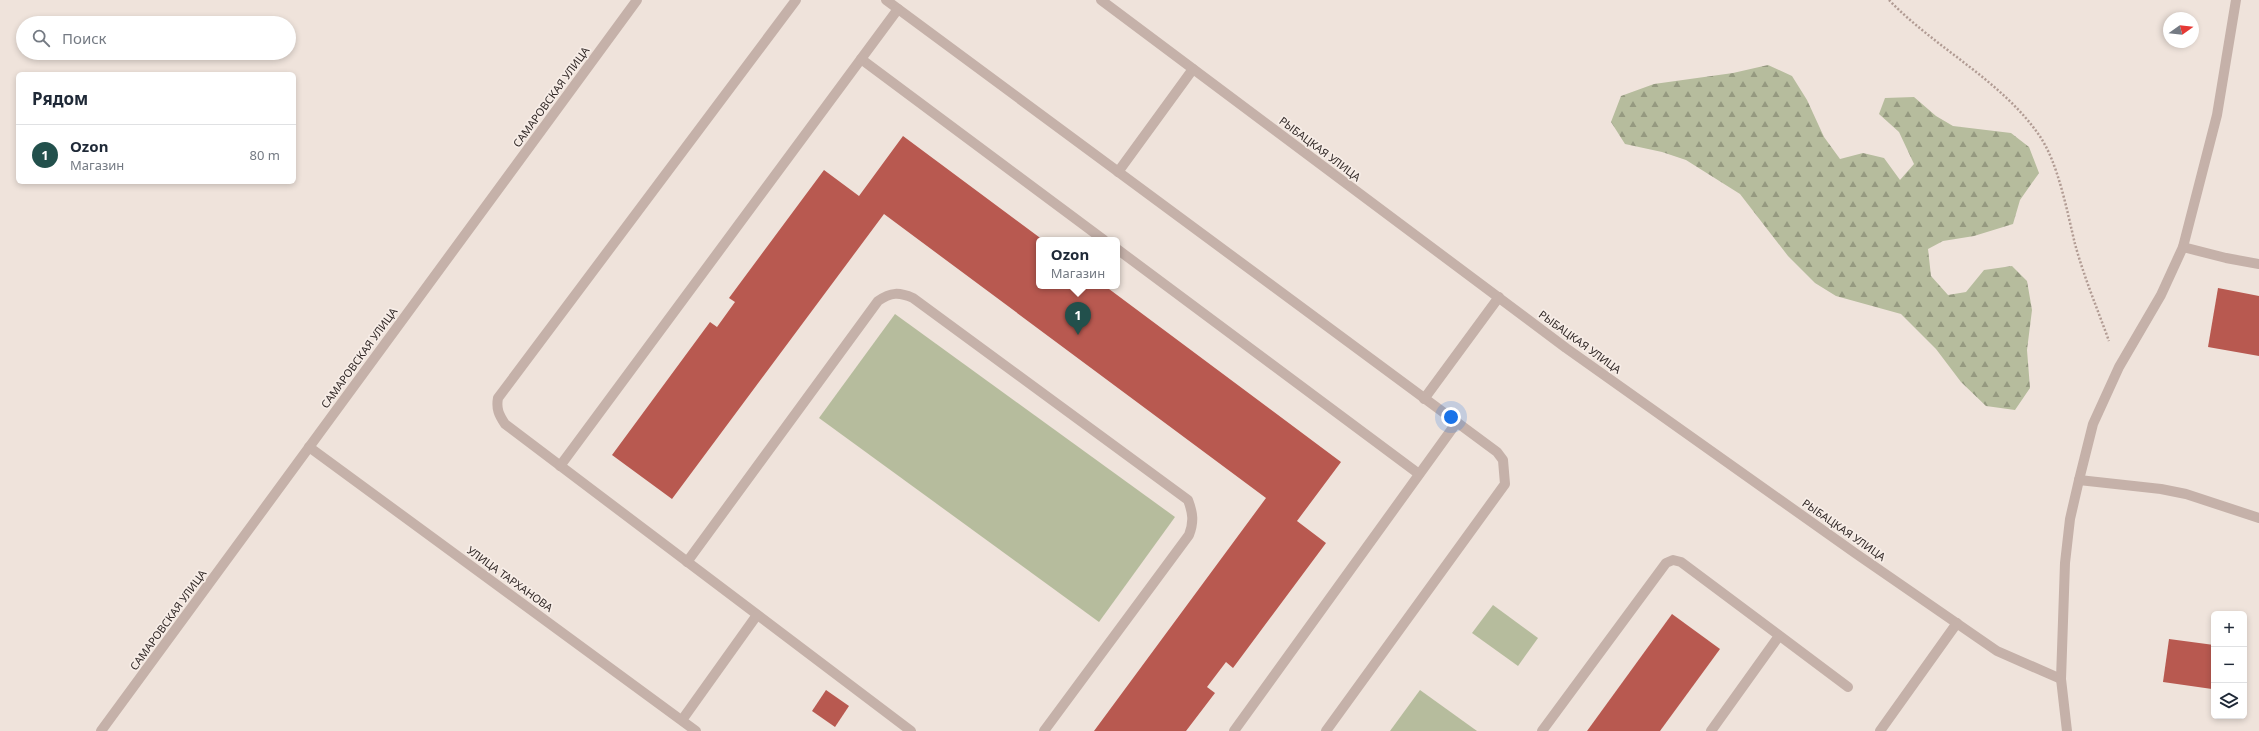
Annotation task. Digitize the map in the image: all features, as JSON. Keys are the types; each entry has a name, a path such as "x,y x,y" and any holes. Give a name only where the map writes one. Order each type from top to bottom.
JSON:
{"street":[{"name":"САМАРОВСКАЯ УЛИЦА","path":"101,731 637,0"},
{"path":"796,0 498,398 496,406 499,415 505,424 910,731"},
{"path":"886,0 1457,422 1497,452 1502,460 1505,484 1326,731"},
{"name":"РЫБАЦКАЯ УЛИЦА","path":"1101,0 1598,371 1997,651 2061,679"},
{"path":"2067,731 2061,679 2065,563 2070,519 2078,480 2093,424 2119,367 2161,295 2183,247 2216,115 2236,0"},
{"path":"560,466 898,9"},
{"path":"861,59 1100,237"},
{"path":"1118,172 1193,69"},
{"path":"2183,247 2226,258 2259,264"},
{"path":"1120,251 1420,474"},
{"path":"687,562 878,301 889,294 900,293 913,298 1188,500 1192,511 1193,524 1189,535 1044,731"},
{"path":"1424,398 1498,297"},
{"path":"1234,731 1457,422"},
{"name":"УЛИЦА ТАРХАНОВА","path":"309,447 696,731"},
{"path":"2078,480 2186,494 2259,518"},
{"path":"1542,731 1666,563 1674,560 1681,562 1848,687"},
{"path":"682,720 757,615"},
{"path":"1880,731 1957,623"},
{"path":"1711,731 1779,636"}],"path":[{"path":"1889,0 1977,73 2022,114 2040,136 2050,157 2066,206 2085,279 2119,367"}],"green space":[{"path":"1768,65 1792,76 1807,100 1824,137 1840,159 1863,153 1884,158 1900,180 1914,164 1899,132 1879,114 1885,98 1914,97 1936,116 1953,126 2011,133 2029,147 2039,173 2020,200 2013,224 1974,236 1943,241 1928,249 1931,276 1948,295 1966,292 1984,270 2012,266 2027,281 2032,310 2027,350 2030,388 2015,410 1986,406 1961,382 1936,349 1901,314 1836,296 1815,283 1788,256 1740,194 1686,160 1662,152 1625,144 1611,122 1621,96 1654,84 1733,73"},
{"path":"895,314 1175,517 1099,622 819,418"},
{"path":"1493,605 1538,638 1518,666 1472,633"},
{"path":"1420,690 1477,731 1390,731"}],"building":[{"path":"903,136 1039,237 1036,237 1036,289 1109,289 1341,462 1297,521 1326,543 1233,668 1226,662 1207,687 1215,693 1186,731 1094,731 1266,498 884,214 672,499 612,455 710,322 717,327 735,302 729,298 824,170 859,196"},
{"path":"2218,288 2259,296 2259,356 2208,347"},
{"path":"1672,614 1720,649 1660,731 1587,731"},
{"path":"2169,639 2211,645 2211,689 2163,682"},
{"path":"826,690 849,706 835,727 812,711"}],"place":[{"name":"Ozon","path":"1078,335"}]}
